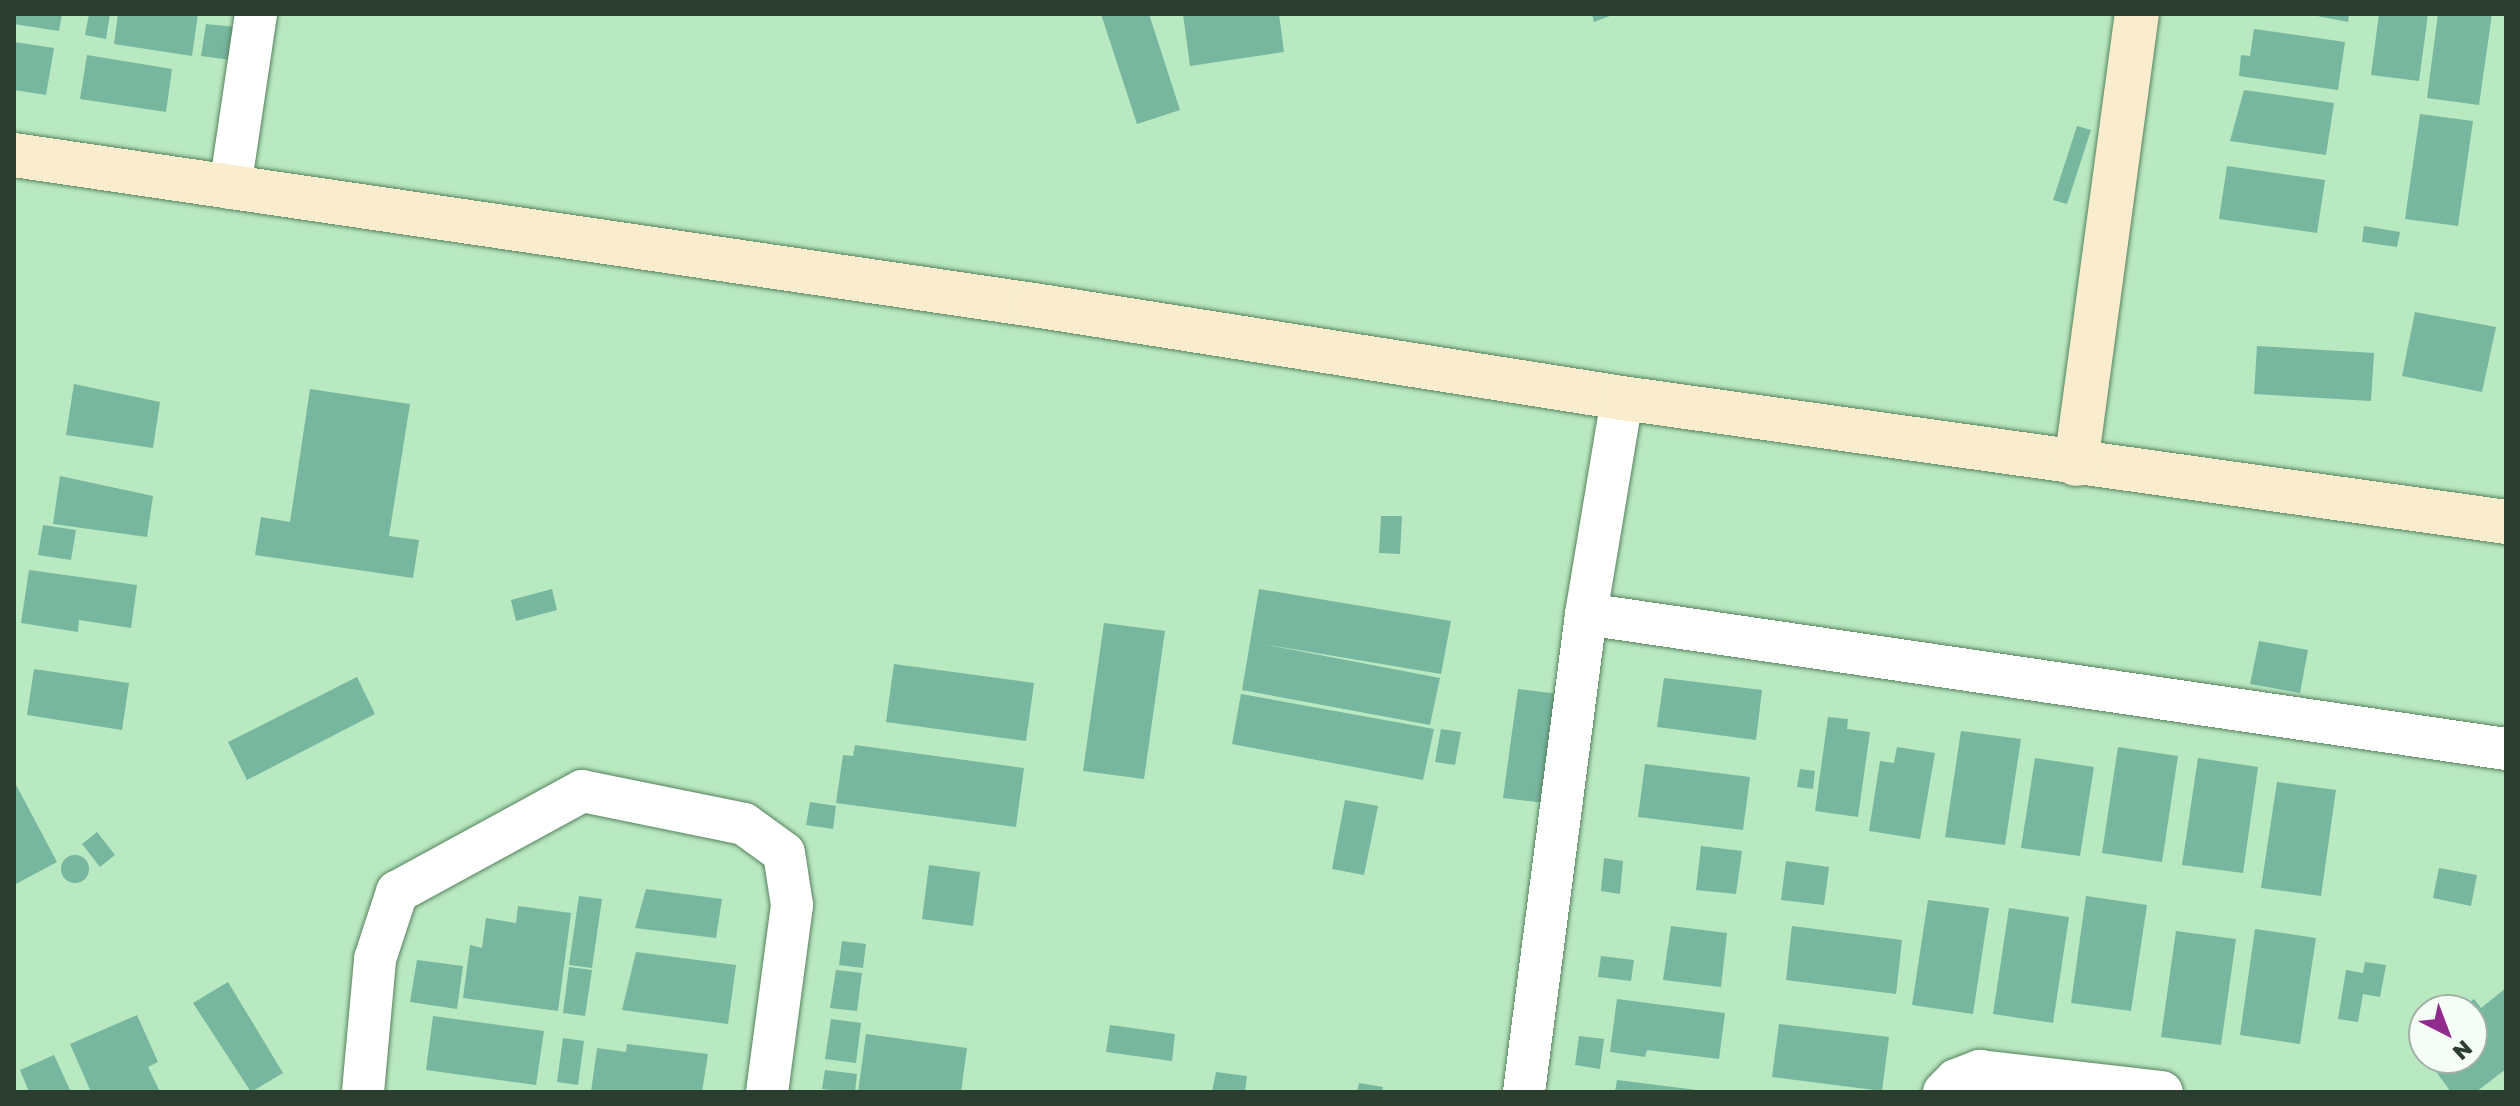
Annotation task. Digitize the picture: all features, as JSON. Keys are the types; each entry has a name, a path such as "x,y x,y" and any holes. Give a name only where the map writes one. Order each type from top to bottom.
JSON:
{"street":[{"path":"230,188 256,14"},
{"path":"2076,464 2137,14"},
{"path":"14,155 1034,305 1622,398 2506,522"},
{"path":"1524,1092 1586,614 1622,398"},
{"path":"1586,614 2506,749"},
{"path":"363,1092 375,959 397,892 582,791 744,824 784,853 792,905 767,1092"},
{"path":"1944,1092 1956,1080 1980,1071 2162,1092"}],"building":[{"path":"14,14 62,14 59,31 14,24"},
{"path":"89,14 110,14 106,39 85,35"},
{"path":"118,14 198,14 192,56 114,44"},
{"path":"1101,14 1149,14 1180,110 1137,124"},
{"path":"1183,14 1279,14 1284,52 1190,66"},
{"path":"1592,14 1615,14 1594,22"},
{"path":"2307,14 2349,14 2348,22"},
{"path":"2379,14 2428,14 2419,81 2371,75"},
{"path":"2438,14 2492,14 2479,105 2427,98"},
{"path":"206,24 236,27 231,60 201,56"},
{"path":"2254,29 2345,42 2338,90 2239,76 2241,55 2250,56"},
{"path":"14,42 54,48 46,95 14,90"},
{"path":"87,55 172,69 166,112 80,99"},
{"path":"2244,90 2334,103 2326,155 2230,141"},
{"path":"2420,114 2473,121 2458,226 2405,219"},
{"path":"2077,126 2091,130 2067,204 2053,200"},
{"path":"2227,166 2325,180 2317,233 2219,219"},
{"path":"2364,226 2400,232 2397,247 2362,242"},
{"path":"2415,312 2496,327 2482,392 2402,376"},
{"path":"2257,346 2374,353 2371,401 2254,394"},
{"path":"74,384 160,402 153,448 66,435"},
{"path":"310,389 410,404 389,536 419,540 413,578 255,555 261,517 290,522"},
{"path":"60,476 153,496 147,537 53,524"},
{"path":"1381,516 1402,516 1400,554 1379,553"},
{"path":"43,525 76,530 71,560 38,555"},
{"path":"29,570 137,585 131,628 79,620 78,632 21,623"},
{"path":"552,589 557,610 516,621 511,600"},
{"path":"1259,589 1451,621 1441,674 1262,644 1440,678 1430,725 1242,690"},
{"path":"1104,623 1165,631 1144,779 1083,771"},
{"path":"2259,641 2308,650 2300,693 2250,684"},
{"path":"894,664 1034,683 1026,741 886,722"},
{"path":"34,669 129,683 122,730 27,715"},
{"path":"357,677 375,714 247,780 228,742"},
{"path":"1664,678 1762,690 1756,740 1657,727"},
{"path":"1518,689 1559,694 1544,803 1503,798"},
{"path":"1241,694 1434,729 1423,780 1232,744"},
{"path":"1828,717 1848,719 1847,729 1870,732 1858,817 1815,811"},
{"path":"1441,729 1461,732 1455,765 1435,762"},
{"path":"1961,731 2021,739 2005,845 1945,837"},
{"path":"855,745 1024,768 1016,827 836,803 843,755 853,756"},
{"path":"1897,747 1935,753 1920,839 1869,831 1880,761 1894,763"},
{"path":"2118,747 2178,756 2162,862 2102,853"},
{"path":"2035,758 2094,767 2080,856 2021,848"},
{"path":"2198,758 2258,767 2243,873 2182,865"},
{"path":"1645,764 1750,777 1743,830 1638,817"},
{"path":"1800,769 1815,771 1813,789 1797,787"},
{"path":"14,781 57,862 14,885"},
{"path":"2277,782 2336,790 2321,896 2261,888"},
{"path":"1345,800 1378,806 1364,875 1332,869"},
{"path":"810,802 836,806 833,829 806,825"},
{"path":"97,832 115,855 100,867 82,844"},
{"path":"1701,846 1742,851 1736,894 1696,890"},
{"path":"75,855 85,859 89,869 85,879 75,883 65,879 61,869 65,859"},
{"path":"1604,858 1623,861 1620,894 1601,891"},
{"path":"1786,861 1829,867 1824,905 1781,900"},
{"path":"929,865 980,872 973,926 922,919"},
{"path":"2439,868 2477,875 2471,906 2433,898"},
{"path":"646,889 722,899 716,938 635,928"},
{"path":"579,896 602,899 592,968 569,965"},
{"path":"2086,896 2147,905 2131,1011 2071,1003"},
{"path":"1928,900 1989,908 1973,1014 1912,1005"},
{"path":"518,906 571,913 558,1011 463,998 470,945 482,948 486,918 516,923"},
{"path":"2009,908 2069,917 2053,1023 1993,1014"},
{"path":"1671,926 1727,933 1721,987 1663,980"},
{"path":"1792,926 1902,940 1896,994 1786,980"},
{"path":"2255,929 2316,938 2300,1044 2240,1035"},
{"path":"2176,931 2236,939 2221,1045 2161,1037"},
{"path":"842,941 866,944 863,968 839,965"},
{"path":"636,952 736,965 728,1024 622,1010"},
{"path":"1601,956 1634,960 1631,981 1598,977"},
{"path":"417,960 463,966 457,1009 410,1002"},
{"path":"2365,962 2386,965 2380,997 2363,994 2358,1022 2338,1019 2346,970 2363,973"},
{"path":"569,967 592,970 585,1016 563,1013"},
{"path":"836,970 862,973 857,1011 830,1008"},
{"path":"228,982 283,1073 251,1092 193,1003"},
{"path":"2506,988 2506,1069 2476,1092 2451,1092 2438,1074 2488,1074 2488,1002"},
{"path":"1617,999 1725,1013 1719,1059 1647,1050 1645,1057 1610,1052"},
{"path":"137,1015 158,1062 148,1067 160,1092 91,1092 70,1044"},
{"path":"433,1016 544,1031 536,1085 426,1070"},
{"path":"831,1019 861,1023 856,1063 825,1059"},
{"path":"1779,1024 1889,1037 1882,1091 1772,1077"},
{"path":"1110,1025 1175,1034 1172,1061 1106,1052"},
{"path":"866,1034 967,1048 961,1092 858,1092"},
{"path":"1579,1036 1604,1039 1600,1069 1575,1065"},
{"path":"563,1038 584,1041 578,1085 557,1082"},
{"path":"627,1044 708,1054 702,1092 591,1092 597,1048 626,1052"},
{"path":"54,1055 71,1092 29,1092 20,1070"},
{"path":"825,1070 857,1074 855,1092 822,1089"},
{"path":"1216,1072 1247,1076 1245,1092 1212,1092"},
{"path":"1617,1080 1697,1090 1615,1092"},
{"path":"1359,1083 1383,1087 1382,1092 1357,1092"}]}
